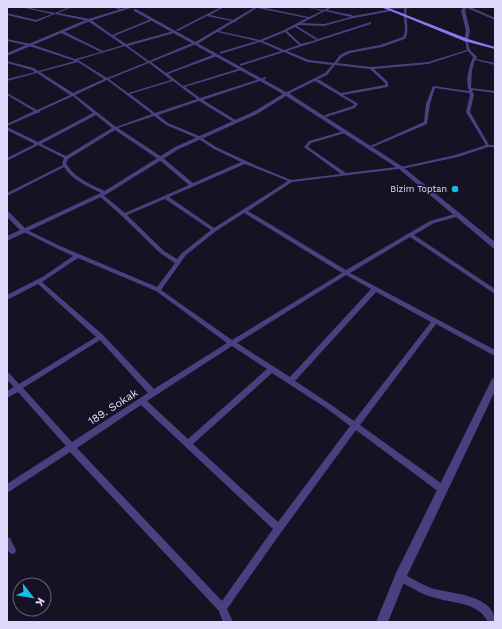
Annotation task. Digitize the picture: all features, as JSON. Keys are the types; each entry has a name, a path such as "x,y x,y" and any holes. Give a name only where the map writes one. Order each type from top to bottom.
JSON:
{"main road":[{"path":"384,7 466,40 495,48"}],"street":[{"path":"8,15 36,21 71,7"},
{"path":"7,80 102,51 175,31 223,7"},
{"path":"7,125 38,112 72,94 148,61 196,43 257,7 309,18"},
{"path":"183,87 241,67 281,51 370,23 357,17 306,7"},
{"path":"166,74 218,54 286,31 322,10 331,7"},
{"path":"384,7 439,7"},
{"path":"7,238 103,194 160,158 198,137 255,113 288,93 326,74 341,56 349,52 381,46 406,37 406,28 403,15 406,7"},
{"path":"488,146 468,112 472,95 470,90 470,70 475,57 469,50 466,40 468,31 463,10 466,7 495,19"},
{"path":"21,9 29,8 89,20 148,61 200,100 236,122"},
{"path":"114,9 123,10 133,8 150,20 175,31"},
{"path":"7,55 114,9 142,9 175,31 288,93 372,146 403,168 495,241"},
{"path":"297,25 324,25 391,10"},
{"path":"8,15 16,13"},
{"path":"207,15 235,21"},
{"path":"111,36 150,20"},
{"path":"297,25 318,40"},
{"path":"217,31 260,41 308,62 371,68 428,63 469,50"},
{"path":"286,31 300,45"},
{"path":"62,32 102,51"},
{"path":"7,40 30,45 76,60 107,79 168,124 198,137 216,148 245,162 292,181"},
{"path":"381,46 387,49"},
{"path":"474,60 495,64"},
{"path":"7,62 37,71 72,94 115,128 160,158 192,185"},
{"path":"341,94 387,86 387,83 371,68"},
{"path":"66,158 115,128 156,116 167,110 263,79"},
{"path":"316,79 356,105 326,116"},
{"path":"127,94 173,80"},
{"path":"372,146 426,123 428,104 434,87 495,92"},
{"path":"288,93 344,132 403,168 495,246"},
{"path":"7,94 38,112"},
{"path":"7,100 13,97"},
{"path":"7,160 96,114"},
{"path":"7,128 66,158"},
{"path":"344,132 310,142 306,147 345,174"},
{"path":"158,290 184,254 214,230 292,181 403,168 456,156 488,146 495,146"},
{"path":"66,158 66,168 103,194 162,252 178,262"},
{"path":"124,215 245,162"},
{"path":"7,195 65,165"},
{"path":"165,197 214,230"},
{"path":"245,211 346,273 495,353"},
{"path":"7,213 23,230 158,290 232,343 291,381 354,425 442,489"},
{"name":"189. Sokak","path":"7,489 232,343 346,273 432,222 458,216"},
{"path":"411,235 495,292"},
{"path":"7,298 38,281 78,255"},
{"path":"38,281 101,337 153,394"},
{"path":"291,381 375,289"},
{"path":"222,608 278,528 354,425 435,321"},
{"path":"7,395 101,337"},
{"path":"188,443 272,369"},
{"path":"7,375 71,448 222,608 228,622"},
{"path":"382,622 400,577 495,382"},
{"path":"142,401 278,528"},
{"path":"7,540 12,550"},
{"path":"400,577 430,592 474,602 484,609 493,622"}],"place":[{"name":"Bizim Toptan","path":"455,189"}]}
